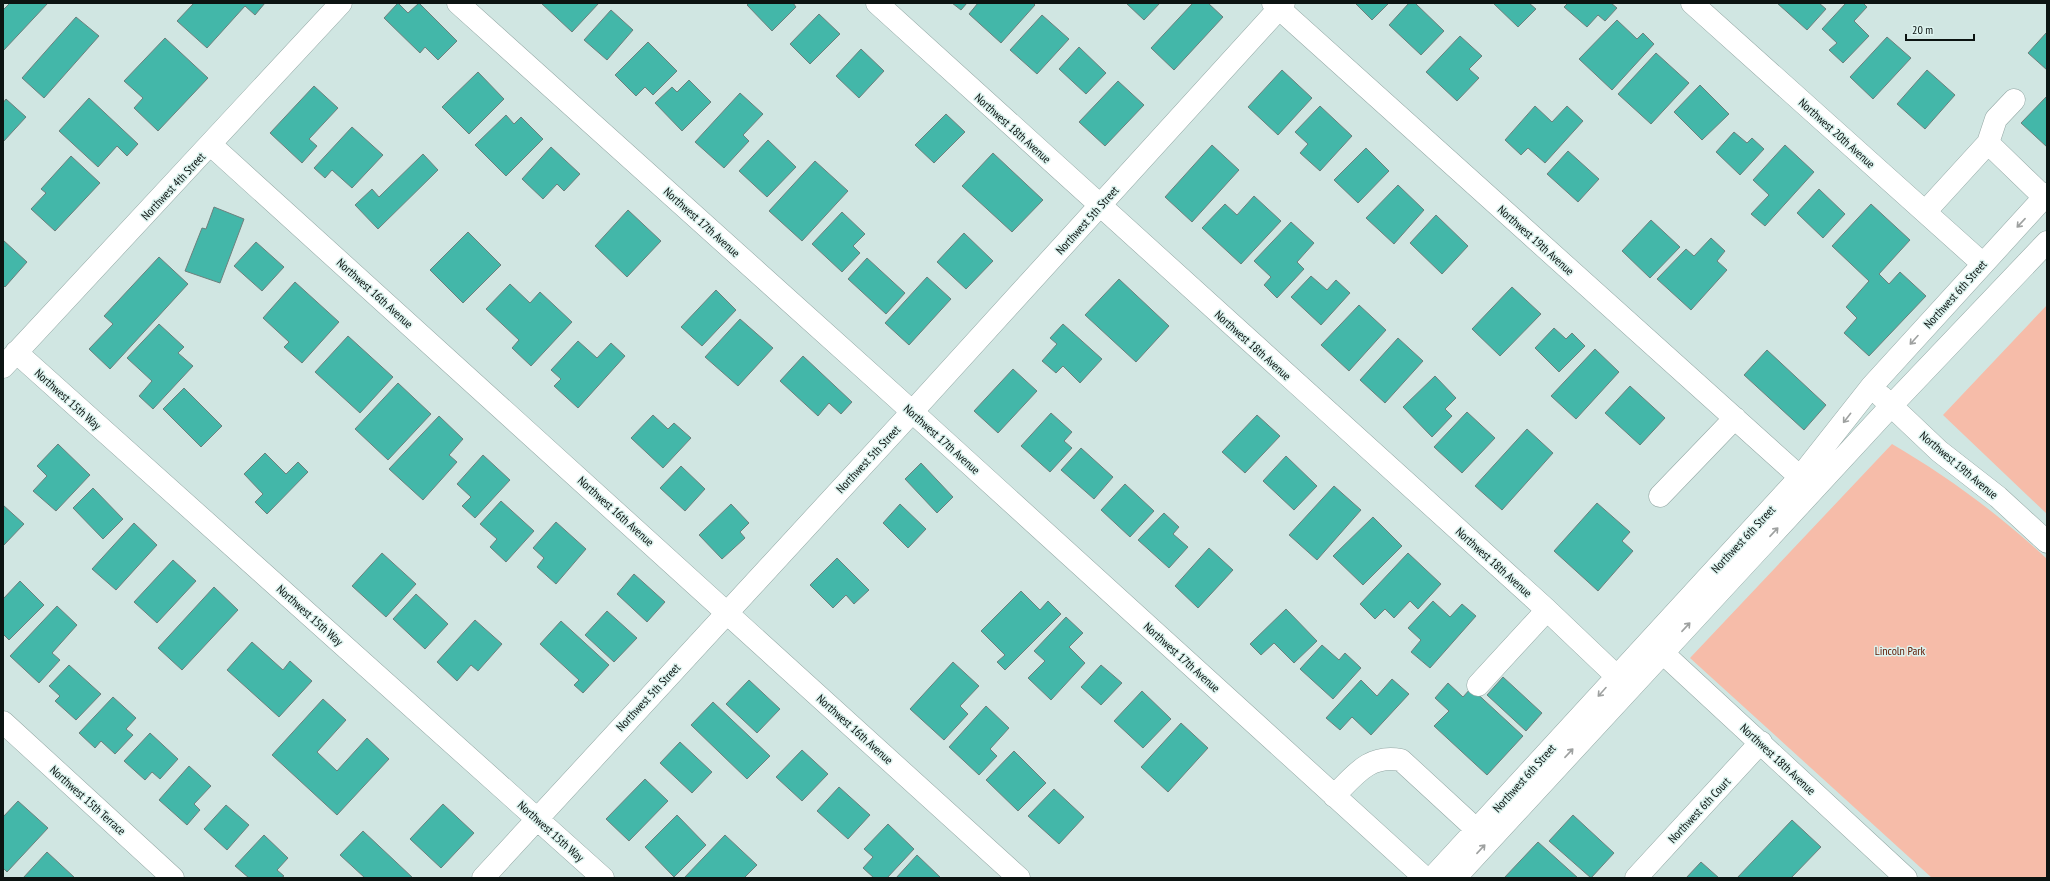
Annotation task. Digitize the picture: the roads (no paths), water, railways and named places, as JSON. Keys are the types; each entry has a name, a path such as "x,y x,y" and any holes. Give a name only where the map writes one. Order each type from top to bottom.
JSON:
{"street":[{"name":"Northwest 4th Street","path":"10,360 211,145 341,3"},
{"name":"Northwest 17th Avenue","path":"458,3 912,412 1425,878"},
{"name":"Northwest 18th Avenue","path":"877,3 1099,206 1547,610 1623,682"},
{"name":"Northwest 20th Avenue","path":"1692,3 1983,264"},
{"name":"Northwest 5th Street","path":"483,878 727,611 912,412 1279,5"},
{"name":"Northwest 19th Avenue","path":"1279,5 1800,477"},
{"path":"1925,212 1988,143 1996,119 2014,100"},
{"path":"1988,143 2046,197"},
{"name":"Northwest 16th Avenue","path":"211,145 727,611 1019,878"},
{"name":"Northwest 6th Street","path":"1656,646 1800,477 1871,387 2046,197"},
{"name":"Northwest 6th Street","path":"1455,878 1623,682 1656,646 1891,406 2047,242"},
{"name":"Northwest 15th Way","path":"10,360 537,818 603,878"},
{"name":"Northwest 19th Avenue","path":"1871,387 1939,451 1998,496 2047,542"},
{"path":"1660,496 1735,418"},
{"path":"1478,685 1547,610"},
{"name":"Northwest 18th Avenue","path":"1656,646 1761,742 1898,875"},
{"name":"Northwest 6th Street","path":"1432,878 1477,830 1623,682"},
{"name":"Northwest 15th Terrace","path":"3,722 173,878"},
{"name":"Northwest 6th Court","path":"1636,878 1761,742"},
{"path":"1334,796 1362,767 1377,760 1390,758 1401,760 1477,830"}],"park label":[{"name":"Lincoln Park","path":"1900,650"}]}
